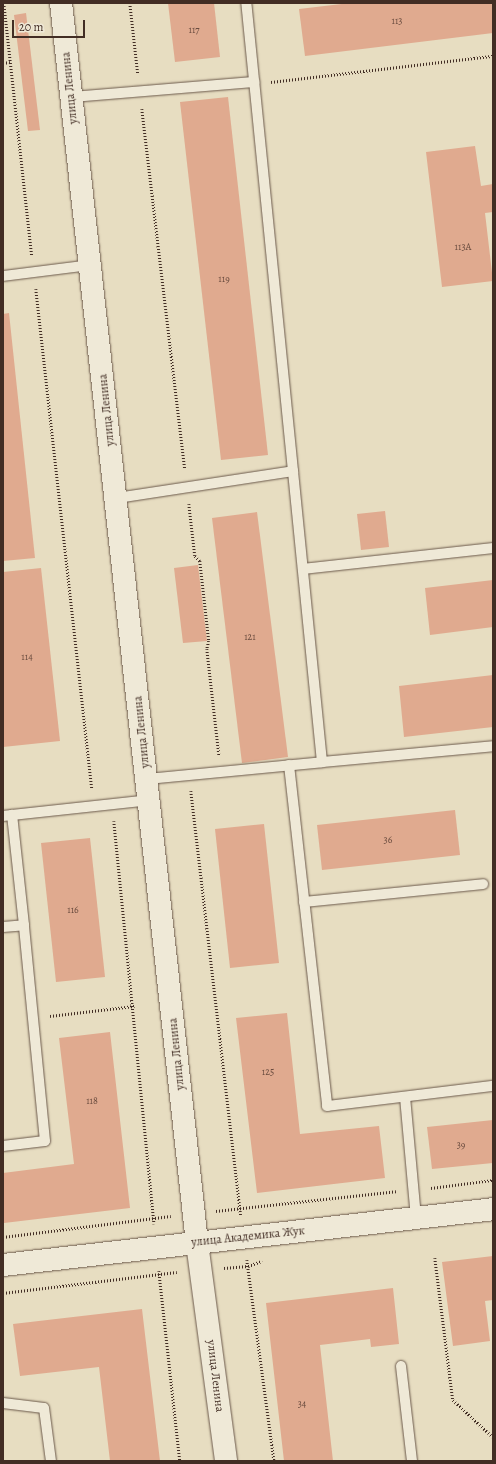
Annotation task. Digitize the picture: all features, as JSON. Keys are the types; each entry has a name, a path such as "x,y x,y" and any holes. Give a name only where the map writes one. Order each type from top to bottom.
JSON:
{"main road":[{"name":"улица Ленина","path":"60,3 117,498 194,1212 226,1461"},
{"name":"улица Академика Жук","path":"3,1265 493,1209"}],"lane":[{"path":"246,3 322,762"},
{"path":"71,97 254,82"},
{"path":"3,276 90,265"},
{"path":"117,498 293,471"},
{"path":"303,569 493,548"},
{"path":"3,1146 44,1141 34,1018 24,924 8,816 104,804 189,775 493,746"},
{"path":"289,765 327,1106 493,1086"},
{"path":"304,902 483,884"},
{"path":"3,927 24,924"},
{"path":"405,1097 416,1218"},
{"path":"401,1366 412,1461"},
{"path":"3,1403 44,1408 51,1461"}],"path":[{"path":"4,3 90,786 114,820 134,1006 156,1247 180,1461"},
{"path":"130,3 195,556 200,561 209,641 206,649 221,771"},
{"path":"272,82 493,56"},
{"path":"3,63 10,62"},
{"path":"189,775 240,1208 274,1461"},
{"path":"34,1018 134,1006"},
{"path":"3,1237 194,1212 493,1180"},
{"path":"435,1258 453,1400 493,1436"}],"building":[{"path":"168,3 214,3 220,57 175,62"},
{"path":"350,3 493,3 493,33 305,56 299,9"},
{"path":"26,13 40,130 28,131 14,15"},
{"path":"228,97 268,455 221,460 180,102"},
{"path":"475,146 481,186 493,184 493,212 485,213 493,281 442,287 426,152"},
{"path":"9,313 35,558 3,561 3,314"},
{"path":"385,511 389,547 361,550 357,514"},
{"path":"257,512 288,757 242,763 212,518"},
{"path":"198,565 207,641 183,643 174,568"},
{"path":"41,568 60,741 3,747 3,572"},
{"path":"493,580 493,627 430,635 425,588"},
{"path":"493,675 493,727 404,737 399,686"},
{"path":"455,810 460,855 322,870 317,825"},
{"path":"264,824 279,963 230,968 215,829"},
{"path":"90,838 105,977 56,982 41,843"},
{"path":"287,1013 300,1134 379,1126 385,1178 257,1193 236,1018"},
{"path":"110,1032 130,1208 4,1223 3,1173 74,1164 59,1038"},
{"path":"493,1120 493,1163 432,1169 427,1127"},
{"path":"493,1256 493,1300 485,1301 490,1341 453,1346 442,1262"},
{"path":"393,1288 399,1344 371,1347 370,1339 320,1345 333,1461 284,1461 266,1303"},
{"path":"142,1309 160,1461 110,1461 99,1367 20,1376 13,1324"}]}
